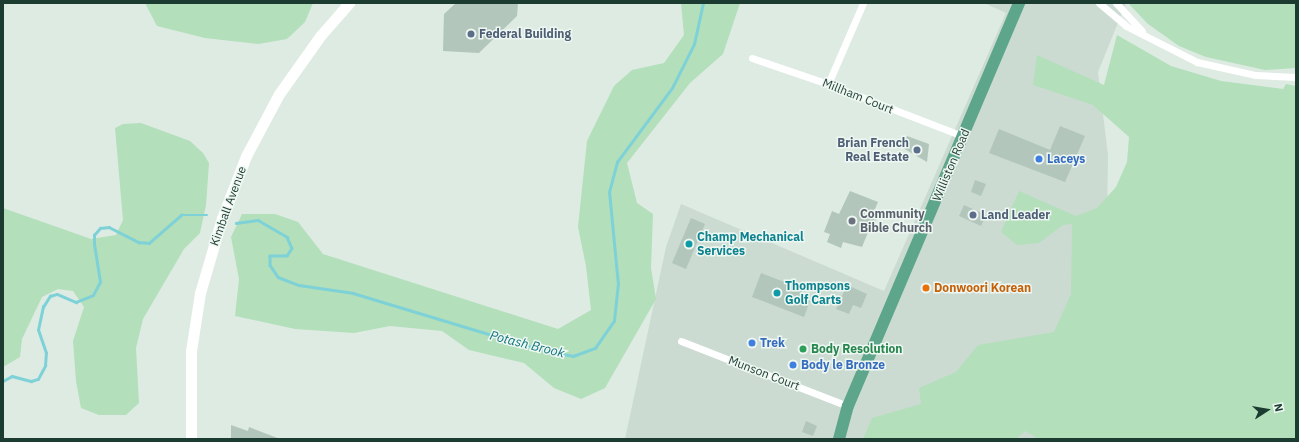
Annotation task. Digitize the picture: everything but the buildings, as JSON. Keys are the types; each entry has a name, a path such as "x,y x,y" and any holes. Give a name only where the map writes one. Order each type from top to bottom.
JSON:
{"main road":[{"name":"Kimball Avenue","path":"191,439 193,337 200,293 224,212 246,156 279,94 312,46 349,3"},
{"name":"Williston Road","path":"839,439 848,406 1019,3"}],"street":[{"path":"828,84 862,3"},
{"path":"1099,3 1126,26 1179,54 1216,68 1255,75 1296,77"},
{"path":"1116,3 1146,36"},
{"name":"Millham Court","path":"752,58 828,84 963,136"},
{"name":"Munson Court","path":"681,341 848,406"}],"shaded area":[{"path":"984,3 1126,3 1098,72 1108,155 1104,439 625,439 666,247 681,204 884,291 1006,13"}],"green space":[{"path":"145,3 313,3 305,22 287,39 258,44 205,38 157,26"},
{"path":"681,3 740,3 723,54 690,83 627,163 637,203 653,214 651,268 656,299 605,388 581,399 554,388 524,363 469,350 442,331 390,326 354,333 295,329 235,316 239,279 231,237 242,214 275,214 298,222 323,254 558,329 591,310 586,266 578,227 587,141 614,86 632,70 664,63 684,35"},
{"path":"1128,3 1296,3 1296,68 1265,70 1206,57 1179,46 1148,24"},
{"path":"1117,35 1171,66 1221,81 1283,89 1286,84 1296,86 1296,439 1039,439 1025,431 1016,439 863,439 872,418 921,404 919,388 956,372 978,345 1054,332 1071,294 1072,224 1063,225 1039,243 1017,245 1001,232 1019,191 1076,216 1097,208 1116,187 1127,162 1129,137 1093,105 1033,85 1037,55 1104,85"},
{"path":"141,123 190,141 203,153 209,163 206,205 200,233 184,249 143,319 136,348 139,403 126,415 99,415 81,408 76,381 73,341 84,307 73,291 58,289 42,297 22,339 20,357 3,367 3,208 91,239 116,235 123,220 115,128 123,124"}],"waterway":[{"name":"Potash Brook","path":"236,223 258,220 287,237 292,248 287,256 270,256 270,265 278,277 299,285 353,293 549,352 573,356 595,348 614,321 618,285 609,192 617,162 672,88 694,44 703,3"},
{"name":"Potash Brook","path":"3,381 12,376 31,381 38,379 45,366 46,353 38,330 43,307 50,296 57,294 76,302 93,295 100,282 94,244 94,235 100,228 109,227 139,242 149,243 181,215 207,215"}],"place":[{"name":"Federal Building","path":"471,34"},
{"name":"Brian French Real Estate","path":"917,150"},
{"name":"Laceys","path":"1039,159"},
{"name":"Land Leader","path":"973,215"},
{"name":"Community Bible Church","path":"852,221"},
{"name":"Champ Mechanical Services","path":"689,244"},
{"name":"Donwoori Korean","path":"926,288"},
{"name":"Thompsons Golf Carts","path":"777,293"},
{"name":"Trek","path":"752,343"},
{"name":"Body Resolution","path":"803,349"},
{"name":"Body le Bronze","path":"793,365"}]}
